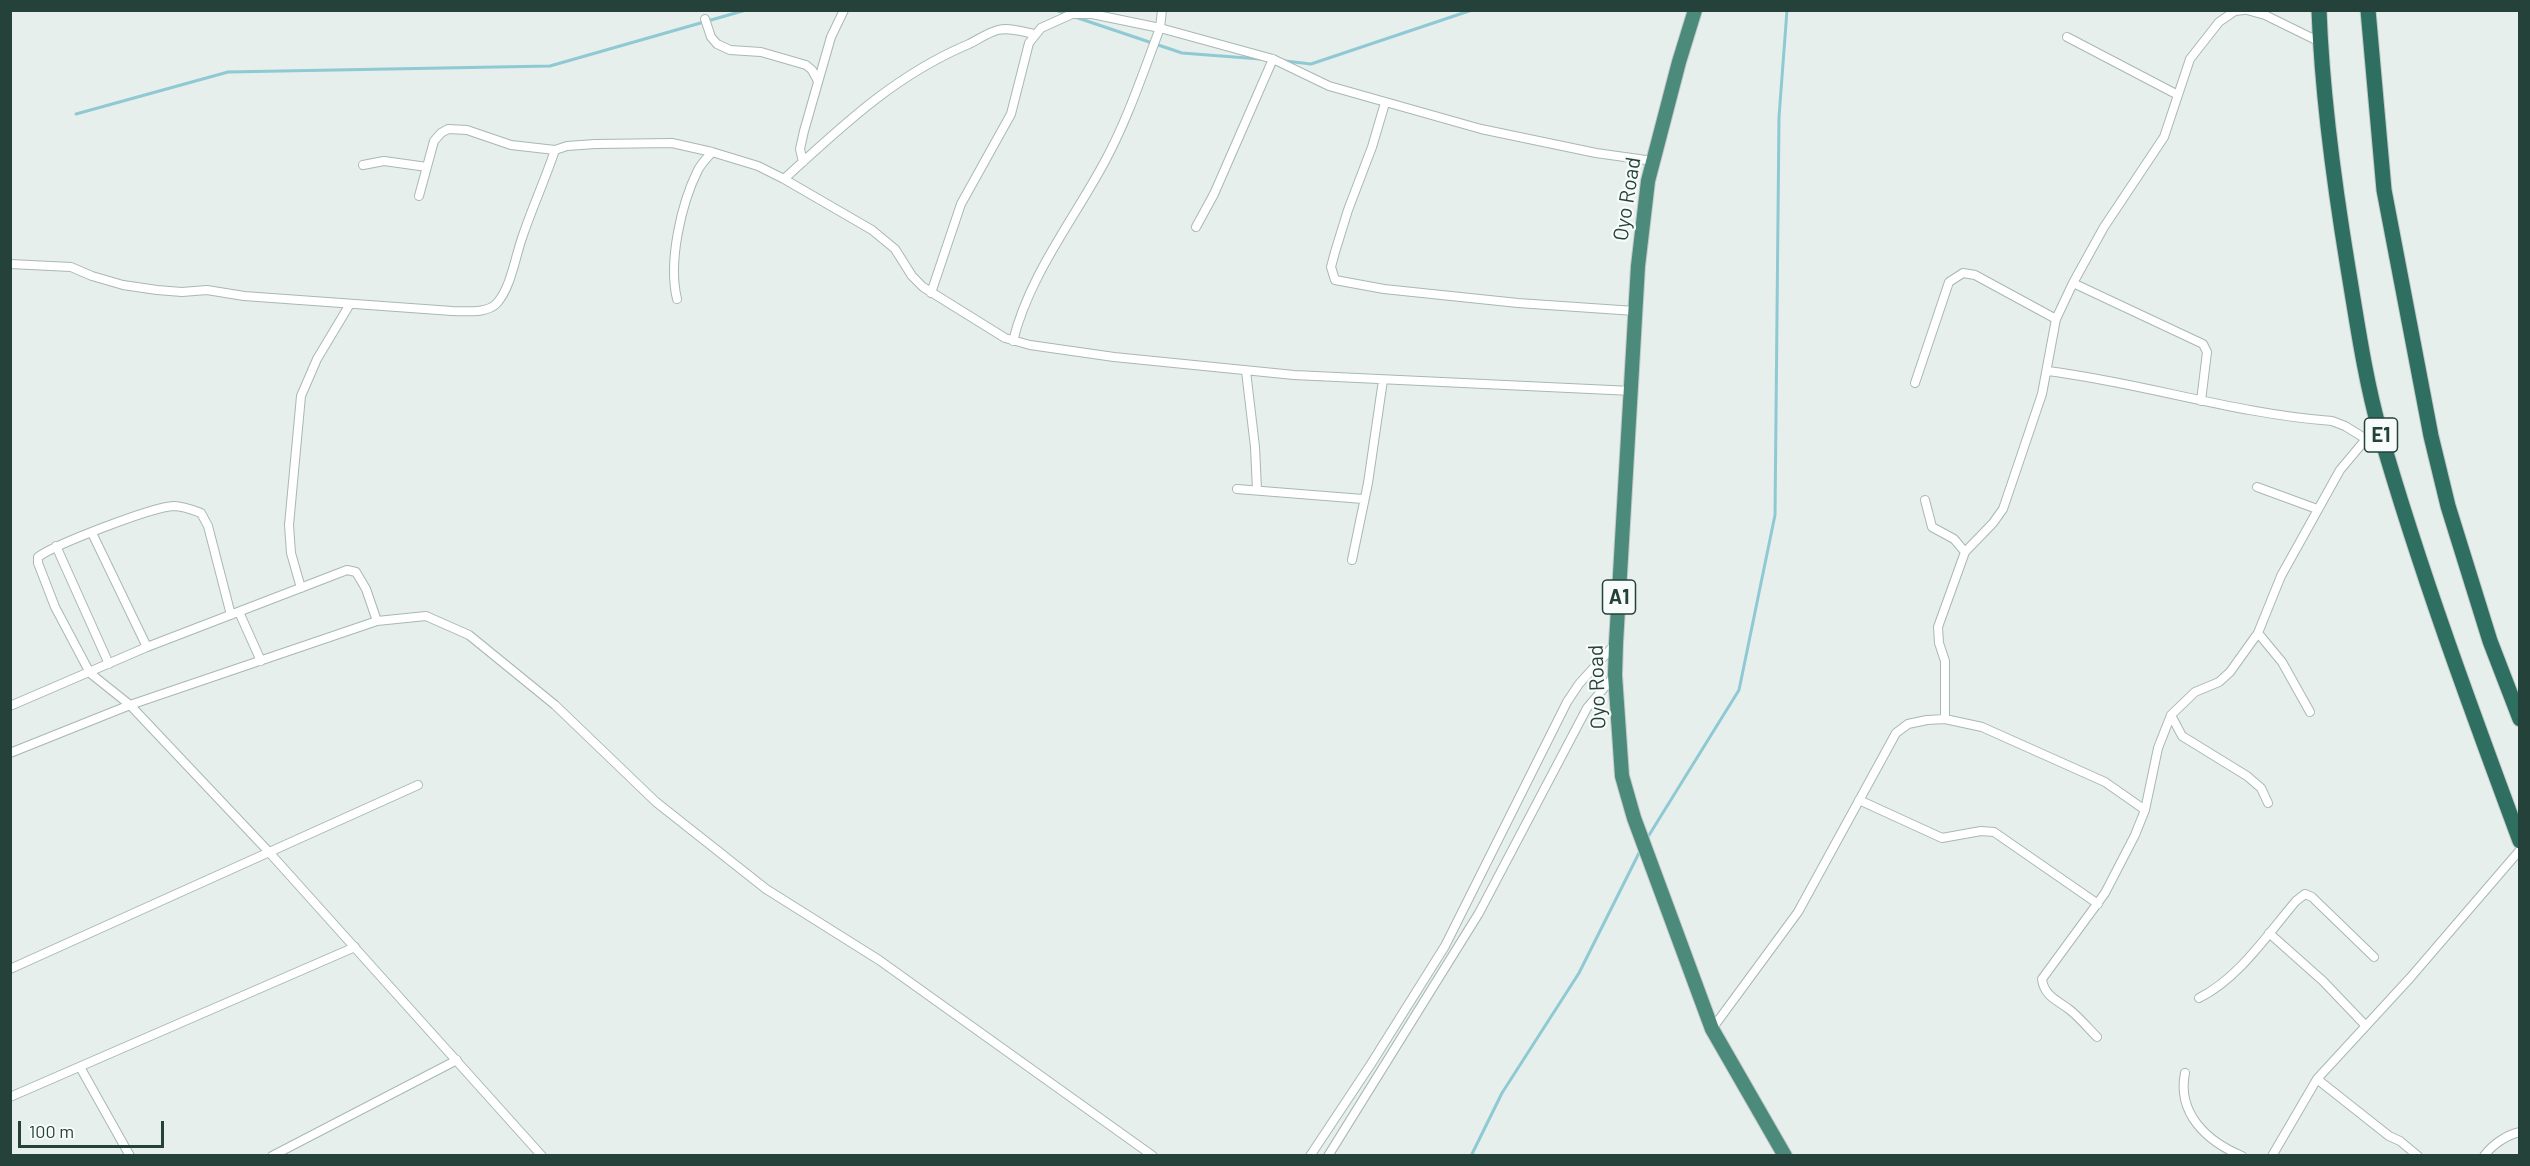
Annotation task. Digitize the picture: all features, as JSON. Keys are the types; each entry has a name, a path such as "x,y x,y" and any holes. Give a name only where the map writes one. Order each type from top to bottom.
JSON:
{"highway":[{"name":"Oyo Road","path":"1695,10 1648,181 1635,311 1615,675 1622,776 1648,860 1712,1029 1785,1155"},
{"name":"E1","path":"2319,10 2320,42 2337,201 2355,311 2379,430 2450,653 2520,841"},
{"name":"E1","path":"2368,10 2384,190 2431,436 2448,506 2490,641 2520,719"}],"street":[{"path":"802,162 800,149 831,37 844,10"},
{"path":"1013,341 1021,311 1057,242 1105,162 1158,33 1162,10"},
{"path":"1945,719 1946,661 1939,643 1938,627 1965,552 1993,524 2004,509 2048,371 2056,320 2073,282 2104,227 2164,137 2190,59 2218,22 2235,11 2245,10 2265,15 2320,42"},
{"path":"931,293 961,204 1011,114 1029,43 1041,28 1072,14 1092,14 1158,33 1273,59 1329,86 1481,129 1596,153 1653,161"},
{"path":"705,19 711,37 717,44 730,50 761,52 806,65 819,81"},
{"path":"784,179 845,122 900,80 941,56 999,30 1010,29 1034,34"},
{"path":"2067,38 2178,95"},
{"path":"1196,227 1214,194 1273,59"},
{"path":"1385,103 1335,252 1332,267 1335,280 1384,289 1518,303 1635,311"},
{"path":"419,196 434,141 448,129 467,130 511,145 555,150 567,146 595,144 672,143 758,166 784,179 872,231 895,249 912,276 931,293 1013,341 1114,357 1246,370 1383,380 1632,392"},
{"path":"10,264 71,267 123,285 157,290 207,290 244,296 479,311 497,303 507,283 555,150"},
{"path":"677,299 673,283 675,256 687,198 699,168 712,152"},
{"path":"363,165 384,161 427,167"},
{"path":"1915,383 1949,282 1963,273 1975,275 2056,320"},
{"path":"2073,282 2203,344 2206,352 2200,402"},
{"path":"301,588 291,553 289,525 301,396 317,359 350,304"},
{"path":"1246,370 1255,447 1257,490"},
{"path":"2048,371 2086,376 2200,402 2332,421 2366,439"},
{"path":"1352,560 1368,483 1383,380"},
{"path":"2097,1037 2070,1010 2048,995 2043,987 2042,979 2106,893 2145,810 2158,748 2171,715 2195,692 2219,682 2230,672 2258,633 2281,576 2347,459 2366,439 2379,430"},
{"path":"2257,487 2317,509"},
{"path":"1237,489 1363,499"},
{"path":"1925,500 1932,527 1954,539 1965,552"},
{"path":"261,661 235,613 208,526 201,513 173,506 92,532 56,546 38,557 38,563 55,607 90,673 130,705 268,851 543,1155"},
{"path":"92,532 147,647"},
{"path":"56,546 72,587 109,664"},
{"path":"10,706 147,647 347,570 356,572 366,589 377,621"},
{"path":"10,753 130,705 377,621 426,616 469,635 555,705 656,802 766,889 879,960 1082,1107 1153,1155"},
{"path":"2258,633 2282,662 2310,712"},
{"path":"1310,1155 1371,1064 1445,946 1567,702 1579,684 1616,643"},
{"path":"1328,1155 1479,913 1587,708 1615,675"},
{"path":"2171,715 2182,736 2247,776 2261,788 2268,804"},
{"path":"1712,1029 1798,912 1896,733 1908,724 1945,719 1982,727 2105,782 2145,810"},
{"path":"10,969 418,785"},
{"path":"1859,800 1942,838 1981,831 1994,832 2098,904"},
{"path":"2272,1155 2317,1079 2520,850"},
{"path":"2199,998 2214,990 2236,970 2296,901 2305,894 2312,897 2374,957"},
{"path":"2269,933 2324,981 2365,1025"},
{"path":"10,1097 355,947"},
{"path":"272,1155 457,1060"},
{"path":"80,1066 130,1155"},
{"path":"2185,1073 2182,1088 2185,1106 2197,1125 2212,1139 2242,1155"},
{"path":"2317,1079 2389,1136 2400,1141 2418,1155"},
{"path":"2484,1155 2490,1148 2511,1134 2520,1132"}],"waterway":[{"path":"76,114 228,72 550,66 746,10"},
{"path":"1056,10 1066,14"},
{"path":"1285,61 1311,64 1472,10"},
{"path":"1626,10 1681,10"},
{"path":"1646,840 1739,690 1775,515 1779,117 1787,10"},
{"path":"1075,17 1182,53 1260,59"},
{"path":"1471,1156 1502,1093 1579,973 1640,851"}]}
